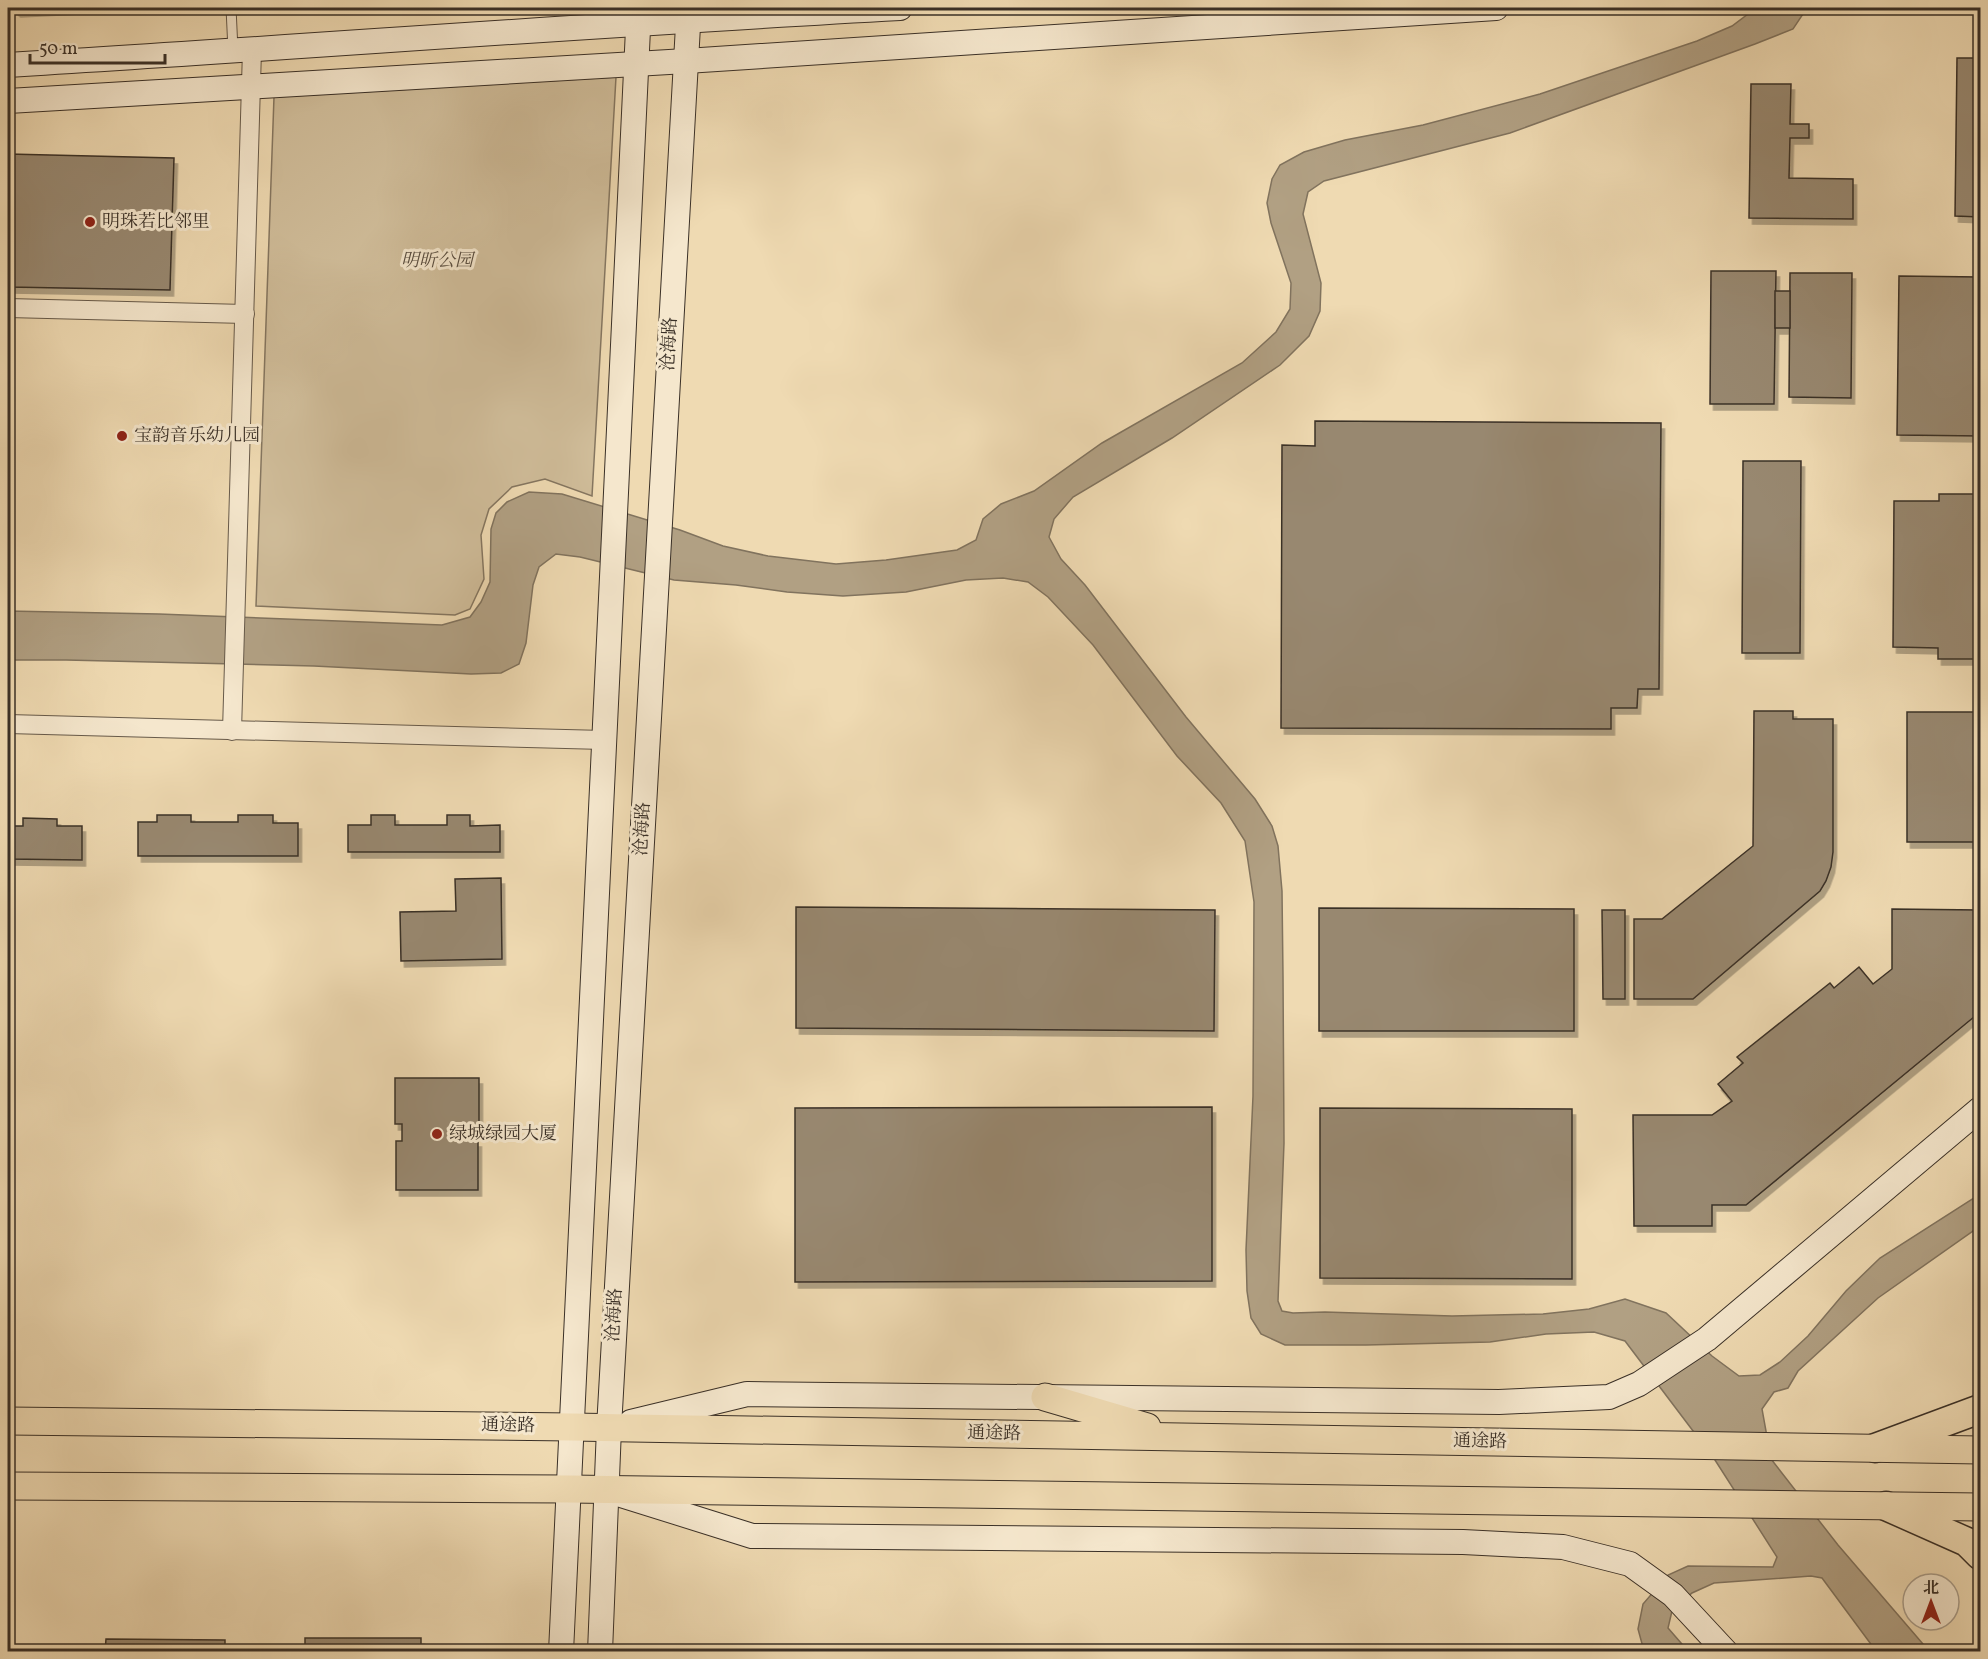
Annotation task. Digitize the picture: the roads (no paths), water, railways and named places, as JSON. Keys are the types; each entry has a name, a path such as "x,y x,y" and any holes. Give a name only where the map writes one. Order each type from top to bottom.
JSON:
{"highway":[{"path":"1875,1448 1980,1409"},
{"path":"1886,1506 1967,1542 1980,1555"}],"main road":[{"path":"8,65 242,51 639,15 900,8"},
{"path":"8,101 637,62 686,61 1496,8"},
{"name":"沧海路","path":"600,1652 609,1428 689,13"},
{"path":"561,1652 639,15"},
{"path":"609,1428 747,1394 1499,1402 1609,1397 1639,1384 1707,1339 1980,1109"},
{"path":"1045,1397 1183,1437"},
{"name":"通途路","path":"8,1421 572,1427 1980,1450"},
{"path":"8,1486 568,1489 1980,1507"},
{"path":"607,1491 752,1536 1463,1542 1563,1547 1630,1564 1673,1595 1726,1652"}],"street":[{"path":"232,731 251,86 242,51"},
{"path":"8,308 245,314"},
{"path":"8,724 604,740"}],"lane":[{"path":"231,8 242,51"}],"place":[{"name":"明珠若比邻里","path":"90,222"},
{"name":"宝韵音乐幼儿园","path":"122,436"},
{"name":"绿城绿园大厦","path":"437,1134"}],"park label":[{"name":"明昕公园","path":"437,261"}]}
